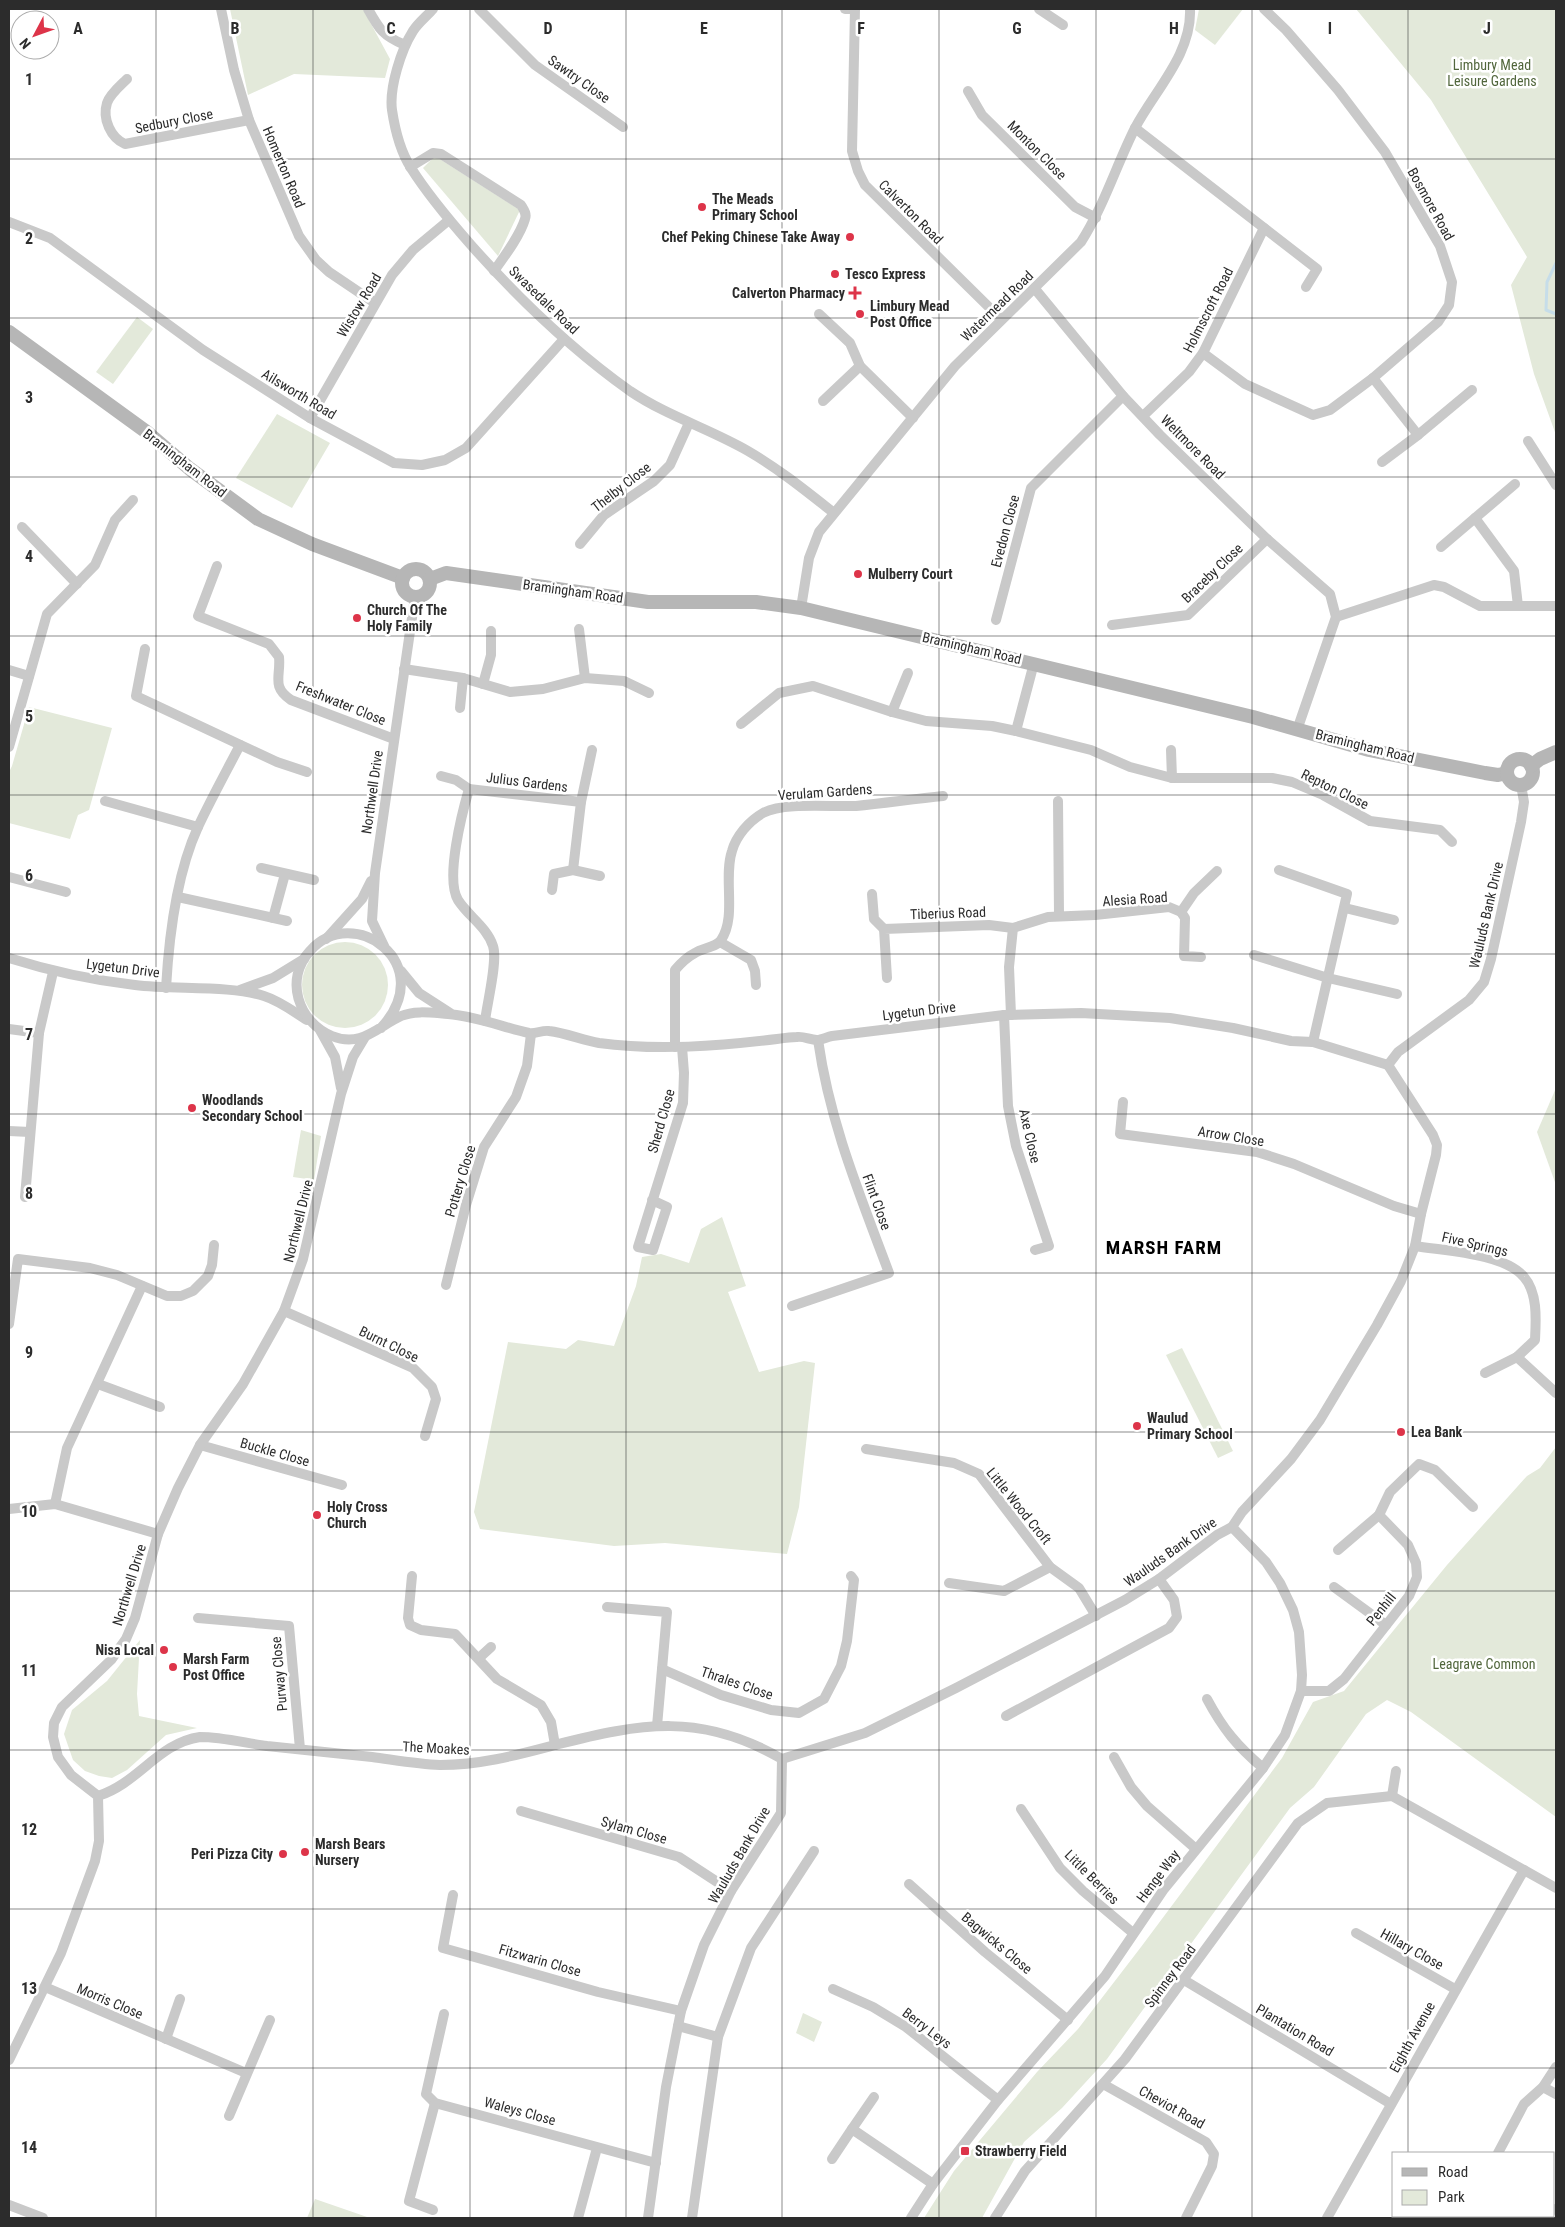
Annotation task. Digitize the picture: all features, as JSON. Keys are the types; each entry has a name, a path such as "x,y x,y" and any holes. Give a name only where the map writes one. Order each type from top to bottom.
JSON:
{"street":[{"name":"Homerton Road","path":"221,9 234,70 249,120 305,246 329,272 375,303"},
{"path":"368,9 380,31 388,38 404,46"},
{"name":"Swasedale Road","path":"434,9 414,29 404,46 396,76 392,108 398,139 410,167 449,220 494,271 564,339 631,392 753,454 802,487 834,513"},
{"name":"Sawtry Close","path":"479,9 535,65 623,127"},
{"name":"Calverton Road","path":"851,9 852,151 858,171 865,185 1001,319"},
{"path":"1039,9 1063,25"},
{"name":"Watermead Road","path":"801,608 809,558 819,532 955,366 1081,242 1096,218 1135,128 1187,40 1190,9"},
{"name":"Bosmore Road","path":"1204,354 1244,384 1313,415 1330,410 1373,378 1438,322 1449,305 1452,282 1440,246 1385,152 1338,90 1286,30 1264,9"},
{"name":"Sedbury Close","path":"127,79 111,96 107,103 106,113 112,135 118,141 125,144 249,120"},
{"name":"Monton Close","path":"968,91 982,115 1075,208 1096,218"},
{"path":"1135,128 1317,269 1306,287"},
{"path":"410,167 433,153 441,154 521,205 525,212 525,219 506,254 494,271"},
{"name":"Wistow Road","path":"310,418 392,275 413,250 449,220"},
{"name":"Ailsworth Road","path":"9,222 50,238 203,350 310,418 394,462 422,465 446,460 466,448 564,339"},
{"name":"Holmscroft Road","path":"1143,416 1189,372 1204,354 1264,228"},
{"name":"Weltmore Road","path":"1035,289 1123,396 1160,435 1267,539 1330,594 1336,617"},
{"path":"819,314 850,343 860,366 913,418"},
{"name":"Bramingham Road","path":"9,332 148,433 190,469 258,520 312,544 403,578"},
{"path":"823,401 860,366"},
{"path":"1373,378 1418,435"},
{"path":"1382,462 1472,390"},
{"name":"Evedon Close","path":"996,620 1031,488 1123,396"},
{"name":"Thelby Close","path":"580,544 604,515 654,481 670,465 688,422"},
{"path":"1528,441 1556,485"},
{"path":"1441,547 1514,484"},
{"path":"9,747 47,614 95,565 115,520 133,500"},
{"path":"1474,518 1514,571 1518,606"},
{"path":"22,527 77,584"},
{"name":"Braceby Close","path":"1112,625 1188,615 1267,539"},
{"name":"Freshwater Close","path":"217,566 198,616 269,644 275,649 280,664 277,680 284,695 291,700 394,739"},
{"path":"416,569 425,572 430,579 427,592 415,597 404,591 403,578 408,571 416,569"},
{"name":"Bramingham Road","path":"430,579 446,573 648,602 756,602 801,608 1034,663 1369,750 1492,774 1507,773"},
{"path":"1297,730 1336,617 1434,585 1444,587 1475,605 1556,606"},
{"name":"Northwell Drive","path":"375,873 415,597"},
{"path":"579,629 585,678"},
{"path":"483,684 491,655 491,631"},
{"path":"146,649 136,696 277,762 307,772"},
{"path":"1016,730 1034,663"},
{"path":"404,669 463,678 510,692 543,689 585,678 624,681 649,693"},
{"path":"9,670 29,676"},
{"path":"892,712 908,673"},
{"path":"460,708 463,678"},
{"name":"Repton Close","path":"741,724 779,693 813,686 926,721 992,726 1016,730 1091,750 1130,767 1172,778 1272,778 1292,782 1323,795 1370,821 1440,830 1452,842"},
{"path":"166,988 172,925 189,850 198,827 240,744"},
{"name":"Julius Gardens","path":"573,870 581,802 592,750"},
{"path":"1171,750 1172,778"},
{"path":"1531,766 1540,759 1556,752"},
{"path":"1516,760 1525,760 1531,766 1532,778 1521,785 1510,781 1507,773 1510,765 1516,760"},
{"name":"Julius Gardens","path":"441,776 456,780 469,789 581,802"},
{"name":"Wauluds Bank Drive","path":"648,2218 666,2087 681,2011 704,1945 731,1891 781,1813 782,1759 865,1734 1096,1616 1159,1579 1217,1535 1232,1526 1242,1512 1291,1459 1320,1420 1401,1281 1415,1246 1421,1214 1433,1170 1437,1145 1433,1135 1388,1065 1398,1052 1470,1000 1484,982 1491,959 1521,822 1524,802 1521,785"},
{"name":"Julius Gardens","path":"469,789 461,816 452,880 457,899 487,935 493,946 495,956 485,1021"},
{"name":"Verulam Gardens","path":"720,942 727,929 729,862 732,849 740,835 763,813 779,808 858,806 943,796"},
{"path":"105,801 198,827"},
{"path":"1058,801 1059,915"},
{"path":"261,868 314,880"},
{"path":"552,890 554,874 573,870 600,876"},
{"path":"1279,870 1347,894 1313,1042"},
{"path":"1180,912 1194,893 1217,871"},
{"path":"326,939 362,899 375,873"},
{"path":"375,873 372,921 384,947"},
{"path":"273,918 285,874"},
{"path":"9,877 66,892"},
{"path":"872,894 874,920 884,929 887,978"},
{"path":"178,897 287,921"},
{"name":"Alesia Road","path":"1013,928 1059,915 1095,915 1169,907 1180,912 1185,918 1184,956 1201,957"},
{"path":"1345,908 1394,920"},
{"name":"Tiberius Road","path":"884,929 989,925 1013,928"},
{"path":"1008,1015 1009,967 1013,928"},
{"name":"Lygetun Drive","path":"454,1015 419,993 384,947 371,938 356,934 341,934 317,944 304,959 297,974 296,992 301,1008 310,1022 334,1037 349,1039 365,1037 402,1016 417,1012 454,1015 485,1021 531,1034 547,1031 600,1043 679,1047 730,1045 798,1036 818,1040 832,1036 1008,1015 1081,1013 1170,1018 1233,1028 1298,1043 1313,1042 1388,1065"},
{"path":"679,1047 675,970 683,961 695,952 720,942 751,960 755,972 756,985"},
{"path":"1254,955 1328,978 1397,994"},
{"name":"Lygetun Drive","path":"9,958 52,972 136,986 237,991"},
{"path":"237,991 273,978 304,959"},
{"name":"Lygetun Drive","path":"381,1028 393,1015 400,999 401,981 396,964"},
{"path":"25,1198 40,1033 52,972"},
{"path":"237,991 265,996 310,1022"},
{"name":"Axe Close","path":"1008,1015 1008,1106 1016,1146 1049,1246 1035,1250"},
{"path":"9,1029 40,1033"},
{"name":"Northwell Drive","path":"320,1030 336,1057 341,1094"},
{"name":"Pottery Close","path":"446,1285 484,1147 516,1097 527,1066 531,1034"},
{"name":"Northwell Drive","path":"98,1796 71,1774 58,1758 53,1737 54,1723 62,1707 111,1660 126,1639 135,1618 158,1534 178,1488 200,1445 243,1384 284,1311 304,1259 341,1094 353,1058 365,1037"},
{"name":"Flint Close","path":"792,1306 889,1273 837,1134 824,1081 818,1040"},
{"name":"Sherd Close","path":"652,1200 667,1207 653,1250 638,1247 652,1200 683,1103 685,1088 679,1047"},
{"name":"Arrow Close","path":"1123,1102 1120,1134 1257,1152 1294,1164 1394,1206 1421,1214"},
{"path":"9,1131 30,1132"},
{"path":"9,1324 18,1259 90,1268 117,1275 167,1296 181,1296 200,1286 210,1271 214,1245"},
{"name":"Five Springs","path":"1415,1246 1477,1256 1508,1264 1525,1277 1534,1297 1536,1318 1535,1340 1517,1358 1485,1372"},
{"path":"55,1504 66,1448 98,1384 142,1286"},
{"name":"Burnt Close","path":"284,1311 413,1368 432,1387 436,1399 425,1436"},
{"path":"1517,1358 1556,1393"},
{"path":"98,1384 160,1407"},
{"name":"Buckle Close","path":"200,1445 342,1485"},
{"name":"Little Wood Croft","path":"866,1449 954,1463 979,1474 1050,1567 1079,1588 1096,1616"},
{"path":"1338,1550 1379,1515 1390,1492 1419,1464 1435,1470 1472,1507"},
{"path":"9,1509 55,1504 158,1534"},
{"name":"Penhill","path":"1301,1691 1329,1691 1337,1685 1409,1596 1417,1577 1416,1563 1408,1544 1379,1515"},
{"name":"Henge Way","path":"911,2218 933,2184 998,2100 1105,1976 1133,1933 1196,1850 1263,1768 1285,1735 1301,1691 1300,1638 1293,1610 1280,1583 1266,1562 1232,1526"},
{"path":"949,1583 1004,1591 1050,1567"},
{"path":"412,1576 408,1618 410,1625 421,1630 452,1632 479,1658 497,1679 541,1705 551,1722 555,1745"},
{"name":"Thrales Close","path":"662,1669 721,1695 771,1710 799,1713 824,1699 840,1666 847,1641 854,1580 851,1576"},
{"path":"1006,1716 1169,1628 1177,1617 1174,1600 1159,1579"},
{"path":"1334,1587 1386,1625"},
{"path":"607,1607 666,1612 657,1726"},
{"name":"Purway Close","path":"198,1618 289,1626 300,1750"},
{"path":"479,1658 491,1647"},
{"path":"1206,1699 1221,1726 1237,1745 1263,1768"},
{"name":"The Moakes","path":"98,1796 128,1782 172,1745 190,1739 209,1737 300,1750 410,1762 478,1764 612,1732 657,1726 700,1728 721,1732 747,1740 782,1759"},
{"path":"1114,1758 1131,1787 1147,1806 1196,1850"},
{"path":"1396,1771 1392,1796 1556,1888"},
{"path":"9,2060 61,1953 95,1861 99,1841 98,1796"},
{"name":"Spinney Road","path":"994,2218 1025,2171 1125,2059 1298,1823 1327,1803 1392,1796"},
{"name":"Little Berries","path":"1022,1809 1060,1868 1083,1891 1133,1933"},
{"name":"Sylam Close","path":"521,1811 679,1858 731,1891"},
{"path":"692,2218 718,2037 751,1948 814,1851"},
{"name":"Eighth Avenue","path":"1331,2217 1391,2104 1524,1870"},
{"name":"Bagwicks Close","path":"909,1884 985,1952 1068,2020"},
{"name":"Fitzwarin Close","path":"453,1895 443,1948 598,1992 681,2011"},
{"name":"Hillary Close","path":"1356,1932 1455,1989"},
{"name":"Plantation Road","path":"1184,1980 1391,2104"},
{"name":"Morris Close","path":"45,1988 246,2073"},
{"name":"Berry Leys","path":"833,1989 873,2007 906,2027 998,2100"},
{"path":"166,2039 180,1999"},
{"path":"433,2210 409,2201 435,2103 426,2094 444,2014"},
{"path":"229,2116 270,2020"},
{"path":"678,2026 718,2037"},
{"path":"1499,2152 1524,2104 1543,2087 1556,2067"},
{"name":"Cheviot Road","path":"1102,2084 1206,2142 1214,2154 1212,2166 1186,2218"},
{"path":"1543,2087 1556,2094"},
{"path":"832,2159 874,2097"},
{"name":"Waleys Close","path":"435,2103 656,2163"},
{"path":"852,2128 933,2184"},
{"path":"578,2218 597,2148"},
{"path":"9,2205 43,2218"}],"green space":[{"path":"230,9 363,9 390,59 385,78 294,74 248,95"},
{"path":"1199,9 1243,9 1215,45 1195,30"},
{"name":"Limbury Mead Leisure Gardens","path":"1356,9 1556,9 1556,435 1534,374 1511,285 1527,257 1431,100"},
{"path":"435,156 520,210 498,256 423,168"},
{"path":"137,317 153,329 113,384 96,372"},
{"path":"277,414 330,443 292,508 236,478"},
{"path":"29,707 112,728 89,810 78,815 70,839 9,823 9,772"},
{"path":"345,942 361,945 369,949 381,961 385,969 388,985 385,1001 381,1009 369,1021 361,1025 345,1028 329,1025 321,1021 309,1009 305,1001 302,985 305,969 309,961 321,949 329,945"},
{"path":"1556,1088 1556,1185 1537,1132"},
{"path":"301,1130 321,1136 314,1180 293,1177"},
{"path":"722,1217 746,1286 728,1292 759,1372 804,1361 815,1363 799,1507 787,1554 665,1543 614,1546 480,1529 474,1512 508,1342 566,1349 578,1340 614,1346 636,1286 642,1257 661,1254 689,1263 701,1229"},
{"path":"1182,1348 1233,1451 1218,1458 1166,1355"},
{"name":"Leagrave Common","path":"1556,1447 1556,1817 1411,1712 1387,1700 1366,1714 1314,1787 1290,1808 1107,2059 1062,2108 1024,2142 982,2218 924,2218 954,2171 1037,2072 1078,2029 1141,1947 1282,1758 1313,1702 1344,1691 1447,1565 1527,1476 1540,1468"},
{"path":"140,1640 137,1694 139,1716 197,1728 166,1735 127,1770 112,1778 85,1771 73,1760 64,1734 72,1710 107,1681"},
{"path":"803,2013 822,2022 814,2042 796,2033"},
{"path":"315,2199 370,2218 307,2218"}],"waterway":[{"path":"1556,263 1547,282 1546,310 1556,314"}],"place":[{"name":"The Meads Primary School","path":"702,207"},
{"name":"Chef Peking Chinese Take Away","path":"850,237"},
{"name":"Tesco Express","path":"835,274"},
{"name":"Calverton Pharmacy","path":"855,293"},
{"name":"Limbury Mead Post Office","path":"860,314"},
{"name":"Mulberry Court","path":"858,574"},
{"name":"Church Of The Holy Family","path":"357,618"},
{"name":"Woodlands Secondary School","path":"192,1108"},
{"name":"Waulud Primary School","path":"1137,1426"},
{"name":"Lea Bank","path":"1401,1432"},
{"name":"Holy Cross Church","path":"317,1515"},
{"name":"Nisa Local","path":"164,1650"},
{"name":"Marsh Farm Post Office","path":"173,1667"},
{"name":"Marsh Bears Nursery","path":"305,1852"},
{"name":"Peri Pizza City","path":"283,1854"},
{"name":"Strawberry Field","path":"965,2151"}],"district":[{"name":"MARSH FARM","path":"1164,1247"}]}
